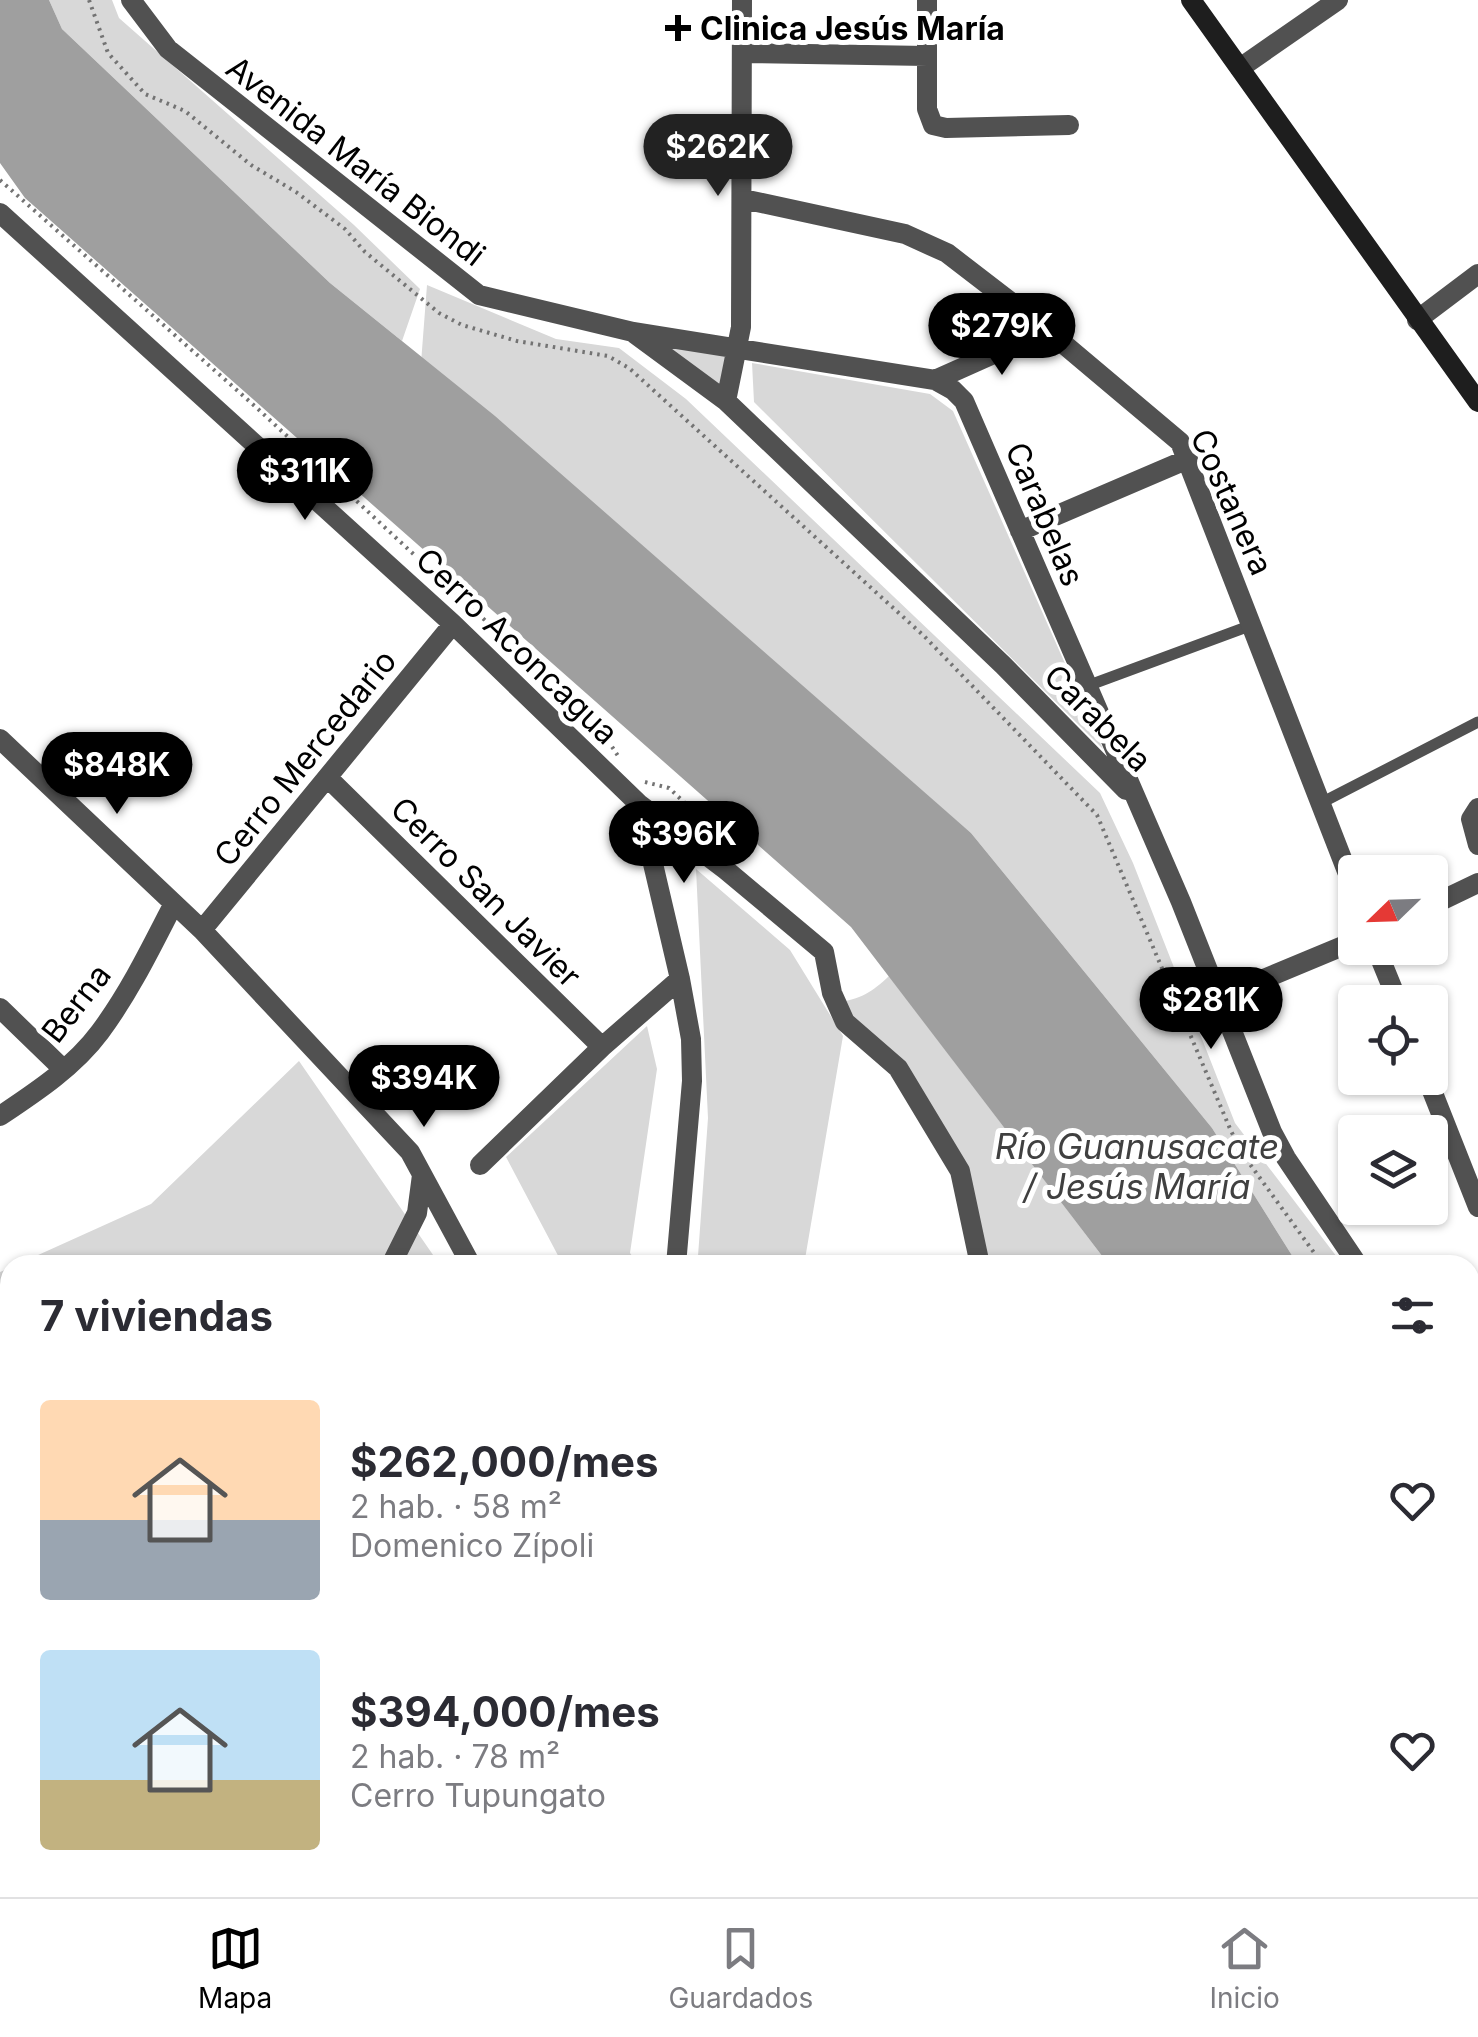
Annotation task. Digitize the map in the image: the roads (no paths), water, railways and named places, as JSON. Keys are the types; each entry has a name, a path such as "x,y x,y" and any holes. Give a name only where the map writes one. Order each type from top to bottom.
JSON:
{"street":[{"name":"Avenida María Biondi","path":"131,0 168,49 466,286 493,301 634,332"},
{"path":"726,402 739,347 742,0"},
{"path":"928,0 928,109 933,125 1069,125"},
{"path":"1191,0 1478,402"},
{"path":"1240,68 1338,0"},
{"path":"742,53 927,56"},
{"name":"Costanera","path":"743,199 906,234 947,254 1047,330 1180,442 1341,855"},
{"name":"Cerro Aconcagua","path":"0,212 454,624 639,804 824,952 832,993 845,1022 898,1068 960,1171 978,1255"},
{"path":"1417,320 1478,274"},
{"path":"634,332 936,380 1047,330"},
{"name":"Carabela","path":"634,332 726,402 1003,664 1136,800 1182,902 1272,1132 1352,1255"},
{"name":"Carabelas","path":"936,380 964,401 1136,800"},
{"path":"1020,531 1188,459"},
{"name":"Cerro Mercedario","path":"202,930 454,624"},
{"path":"0,739 202,930 410,1152 466,1255"},
{"name":"Cerro San Javier","path":"329,778 602,1047"},
{"path":"639,804 690,1038 692,1082 677,1255"},
{"path":"1478,808 1471,819 1478,845"},
{"path":"1448,897 1478,883"},
{"name":"Berna","path":"0,1116 47,1084 99,1034 146,959 173,905"},
{"path":"1218,998 1338,948"},
{"path":"480,1166 602,1047 680,979"},
{"path":"0,1008 63,1069"},
{"path":"1435,1095 1478,1206"},
{"path":"396,1255 417,1213 422,1175"}],"lane":[{"path":"1086,686 1252,624"},
{"path":"1321,804 1478,722"}],"water":[{"name":"Río Guanusacate / Jesús María","path":"0,0 49,0 62,29 330,283 495,416 971,833 1212,1128 1292,1255 1101,1255 851,927 25,198 0,163"}],"place":[{"name":"Clinica Jesús María","path":"678,28"}]}
